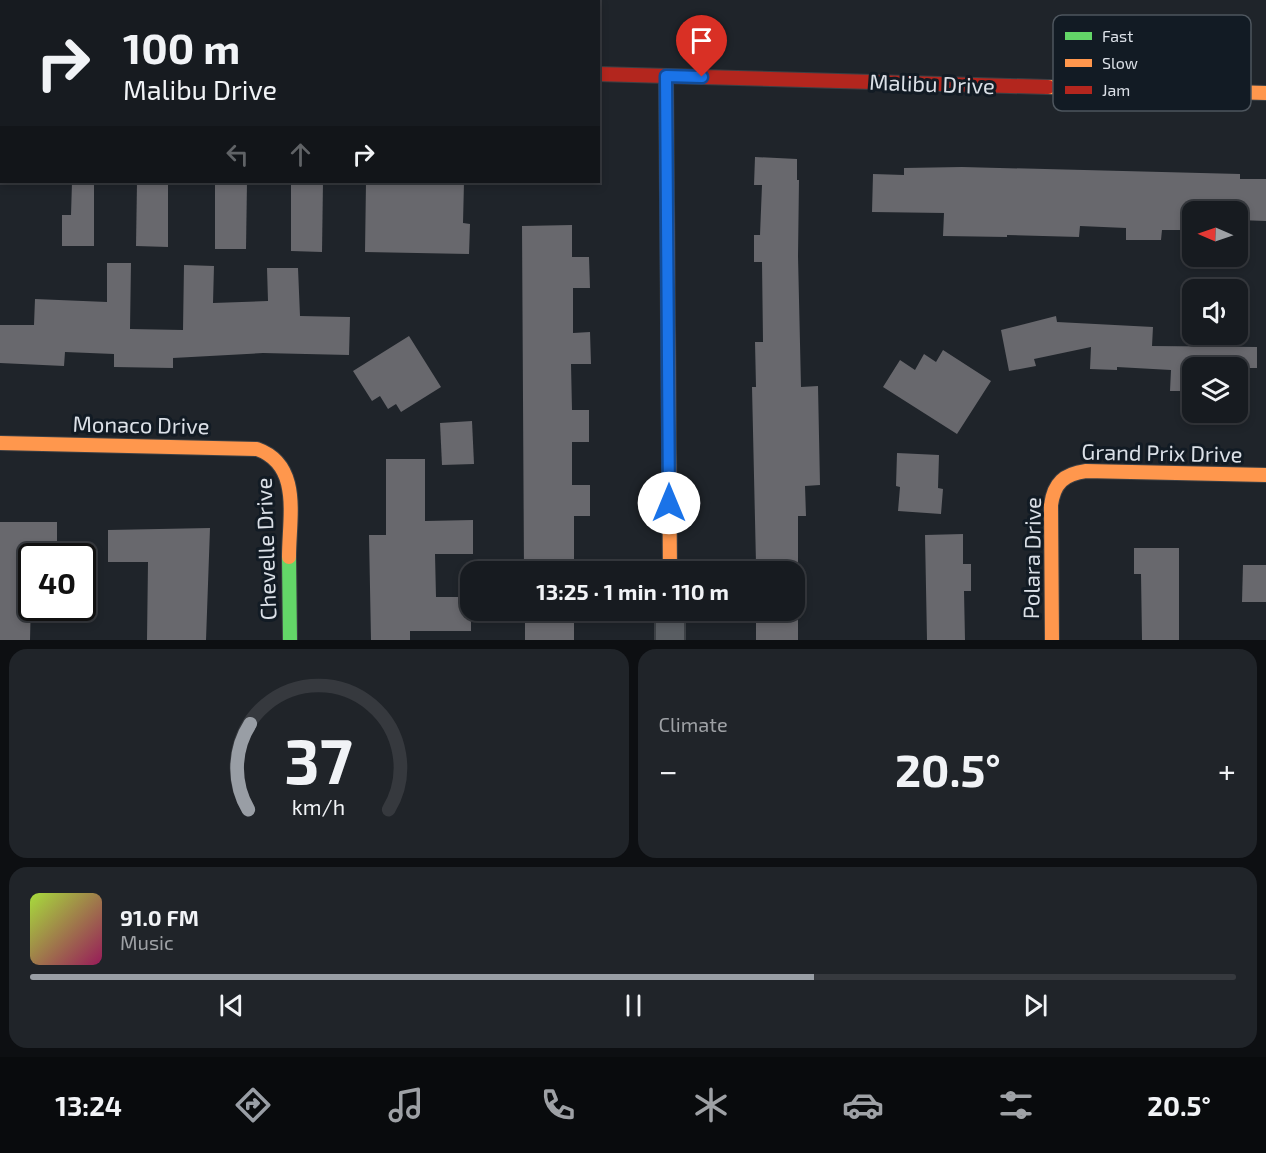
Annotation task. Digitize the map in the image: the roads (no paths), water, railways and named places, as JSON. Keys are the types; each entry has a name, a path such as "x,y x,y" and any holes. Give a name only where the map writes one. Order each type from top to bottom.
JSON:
{"street":[{"name":"Malibu Drive","path":"600,74 1053,87"},
{"path":"666,76 670,561"},
{"name":"Malibu Drive","path":"1251,93 1266,93"},
{"name":"Monaco Drive","path":"0,443 257,449 278,459"},
{"name":"Chevelle Drive","path":"278,459 287,471 289,484 290,640"},
{"name":"Grand Prix Drive","path":"1059,479 1072,472 1086,471 1266,475"},
{"name":"Polara Drive","path":"1052,640 1051,505 1053,490 1059,479"},
{"path":"670,621 670,640"}]}
